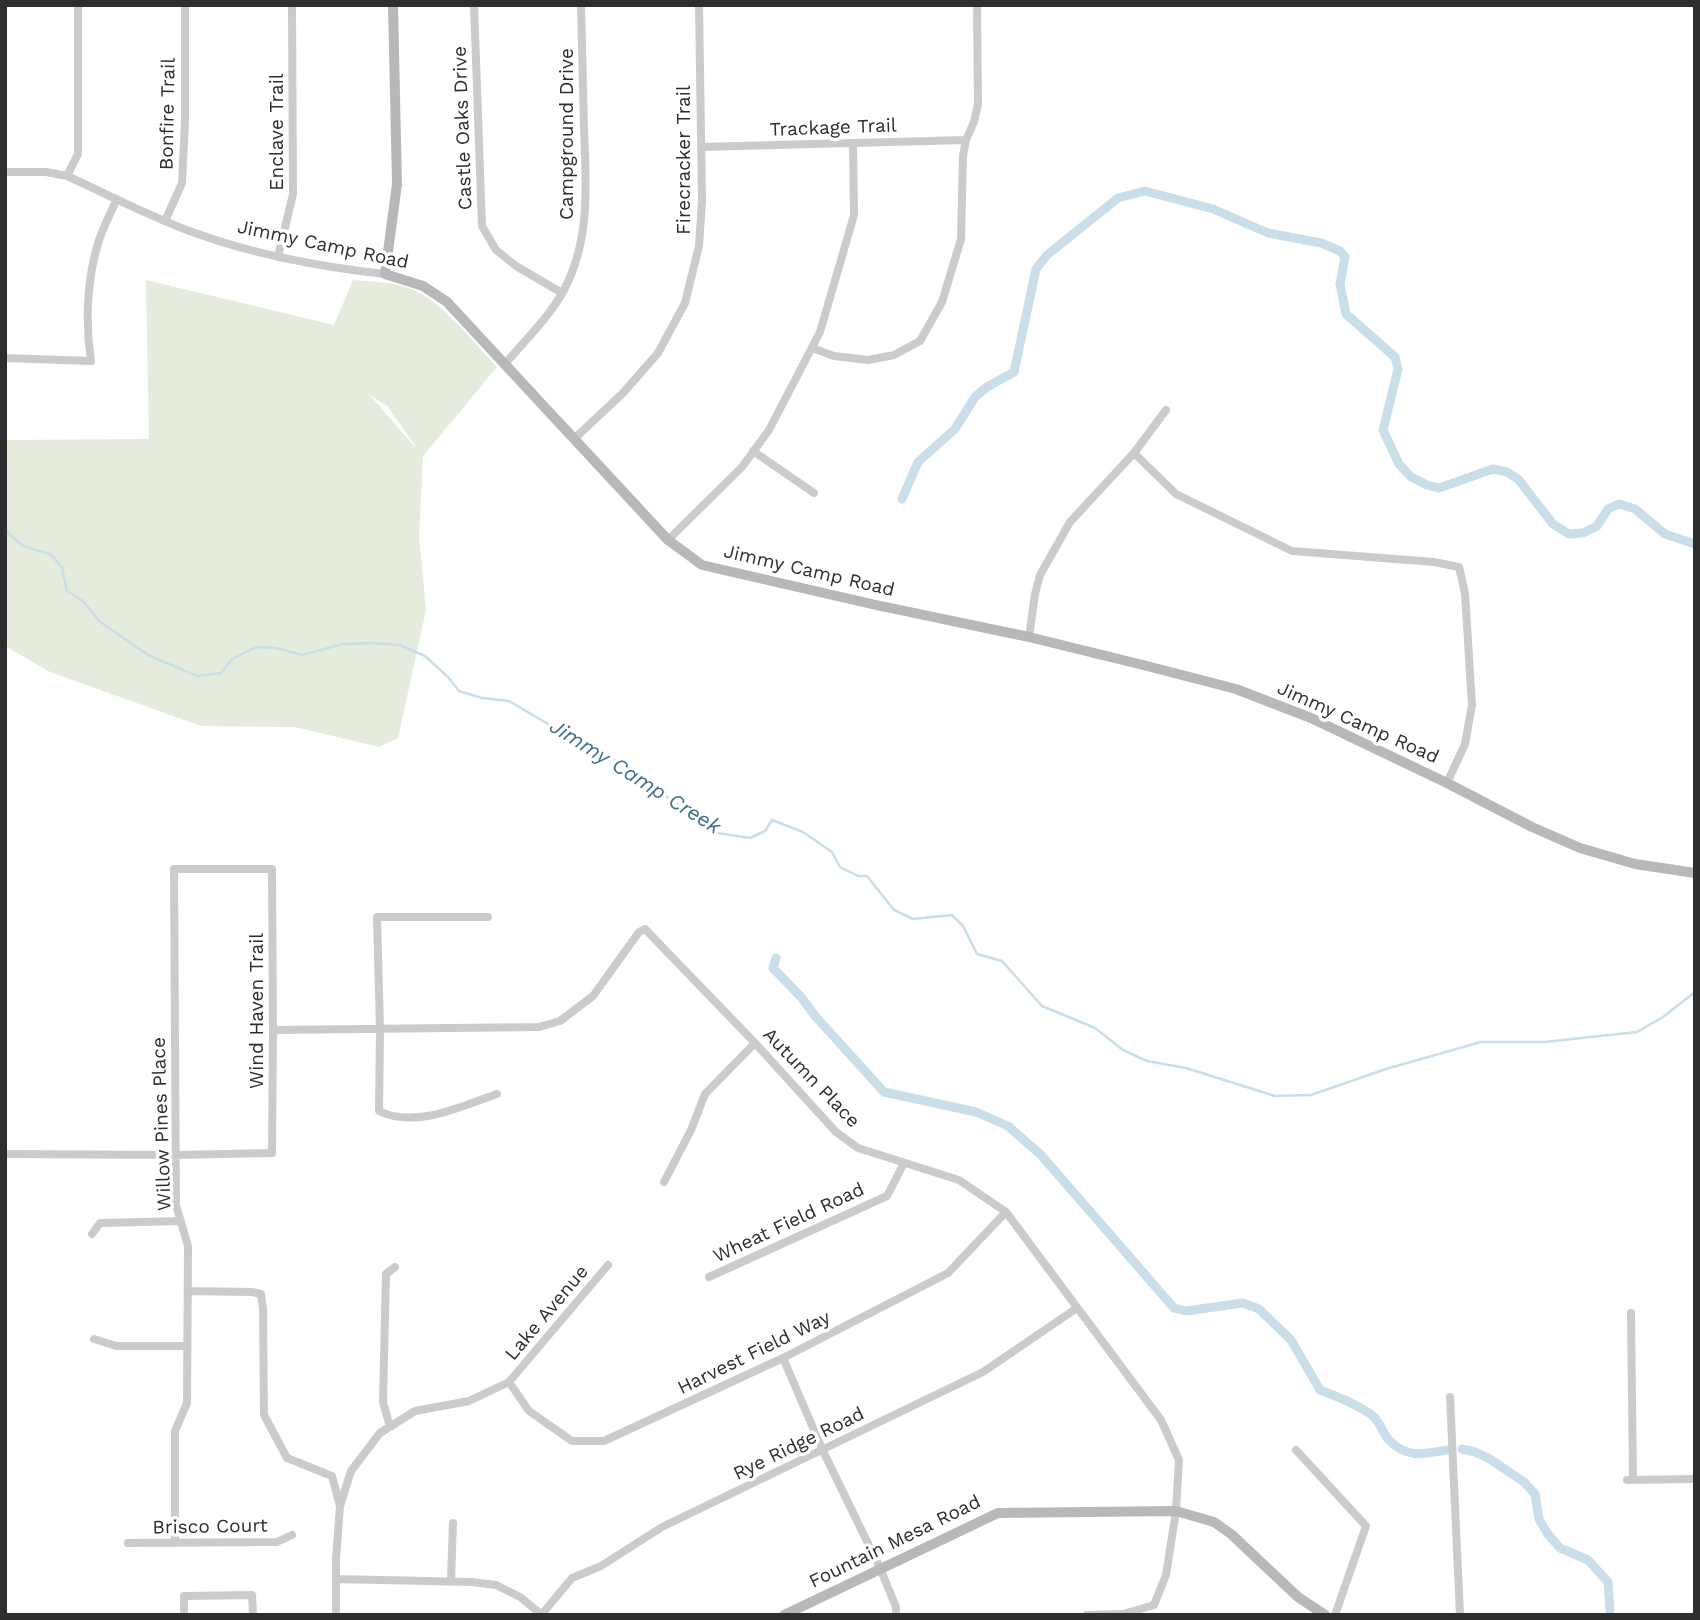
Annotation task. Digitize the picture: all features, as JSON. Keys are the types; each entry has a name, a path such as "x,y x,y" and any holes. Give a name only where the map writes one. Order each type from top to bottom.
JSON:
{"street":[{"path":"66,176 78,155 78,5"},
{"name":"Bonfire Trail","path":"165,220 182,183 185,122 184,5"},
{"name":"Enclave Trail","path":"278,257 293,194 292,5"},
{"path":"385,274 397,184 393,5"},
{"name":"Castle Oaks Drive","path":"474,5 482,226 496,250 516,266 562,293"},
{"name":"Campground Drive","path":"504,365 562,293 570,278 582,238 586,205 581,5"},
{"name":"Firecracker Trail","path":"574,439 623,393 658,354 685,303 699,246 702,201 699,5"},
{"path":"812,348 834,356 868,360 894,355 920,341 942,302 961,239 963,156 978,104 977,5"},
{"name":"Trackage Trail","path":"701,147 966,140"},
{"path":"668,540 742,467 769,430 820,332 854,215 853,144"},
{"name":"Jimmy Camp Road","path":"5,172 46,172 66,176 196,233 278,257 337,269 385,274 423,286 447,302 668,540 702,565 1029,637 1236,689 1311,718 1580,848 1635,864 1695,873"},
{"path":"5,358 91,361 88,342 89,289 99,240 117,199"},
{"path":"1029,637 1040,575 1070,522 1134,453 1166,410"},
{"path":"753,451 814,493"},
{"path":"1134,453 1176,494 1292,551 1434,562 1458,567 1465,593 1472,705 1465,744 1447,783"},
{"name":"Willow Pines Place","path":"175,1543 175,1431 187,1403 188,1246 176,1205 174,869 272,869"},
{"name":"Wind Haven Trail","path":"175,1155 272,1153 272,869"},
{"path":"488,917 377,917 379,1111 391,1117 432,1116 497,1094"},
{"name":"Autumn Place","path":"273,1030 539,1027 560,1021 593,996 639,932 645,929 836,1132 858,1148 959,1180 1006,1212 1161,1420 1179,1460 1176,1511 1166,1575 1154,1605 1123,1614 1087,1615"},
{"path":"664,1182 705,1094 755,1043"},
{"path":"5,1154 175,1155"},
{"name":"Wheat Field Road","path":"709,1277 887,1196 904,1163"},
{"name":"Harvest Field Way","path":"509,1382 529,1411 572,1441 604,1441 783,1358 948,1273 1006,1212"},
{"path":"92,1234 100,1223 181,1221"},
{"name":"Lake Avenue","path":"336,1615 340,1506 351,1471 380,1433 415,1412 470,1401 509,1382 608,1265"},
{"path":"390,1427 383,1402 386,1274 395,1267"},
{"path":"188,1292 261,1294 264,1415 287,1458 332,1476 340,1506"},
{"name":"Rye Ridge Road","path":"542,1614 572,1578 601,1566 662,1527 984,1372 1077,1308"},
{"path":"1631,1313 1630,1480 1695,1479"},
{"path":"94,1339 116,1346 187,1346"},
{"path":"783,1358 823,1451 880,1568 896,1608 896,1615"},
{"path":"1450,1397 1460,1615"},
{"path":"1296,1450 1366,1526 1335,1615"},
{"name":"Fountain Mesa Road","path":"784,1615 998,1513 1176,1511 1214,1522 1231,1534 1298,1597 1325,1615"},
{"path":"451,1581 453,1523"},
{"name":"Brisco Court","path":"128,1543 277,1542 292,1535"},
{"path":"336,1579 471,1581 496,1585 520,1597 542,1614"},
{"path":"184,1615 184,1596 252,1595 253,1615"}],"shaded area":[{"path":"146,280 334,325 353,280 402,286 418,292 439,306 497,367 423,456 419,536 426,610 398,738 379,747 295,727 201,726 50,672 5,646 5,440 149,439","holes":["369,394 388,407 416,447"]}],"waterway":[{"path":"902,499 918,462 955,429 975,397 1014,372 1036,269 1047,255 1118,198 1145,191 1213,209 1268,233 1321,243 1340,251 1345,257 1340,284 1346,314 1395,357 1398,369 1383,430 1399,464 1411,477 1439,488 1493,469 1507,472 1518,479 1553,524 1569,534 1583,533 1597,526 1608,509 1619,504 1635,509 1665,534 1695,544"},
{"name":"Jimmy Camp Creek","path":"5,530 23,546 50,554 62,567 67,591 83,601 99,621 148,655 197,676 221,673 232,659 256,647 276,648 302,655 343,644 400,645 425,656 459,691 482,698 509,701 609,756 718,833 750,838 765,831 772,820 803,832 832,852 840,867 858,876 867,876 894,910 913,919 952,915 963,926 977,954 1002,961 1042,1006 1095,1028 1123,1050 1147,1061 1186,1068 1275,1096 1311,1095 1386,1069 1481,1042 1545,1042 1637,1032 1663,1017 1695,992"},
{"path":"776,958 773,968 884,1092 976,1112 1008,1126 1041,1155 1174,1308 1186,1311 1243,1303 1259,1309 1291,1340 1320,1390 1369,1413 1389,1440 1402,1450 1416,1454 1446,1450"},
{"path":"1462,1449 1490,1459 1524,1482 1535,1494 1539,1519 1547,1533 1560,1548 1588,1560 1608,1582 1610,1611"}]}
